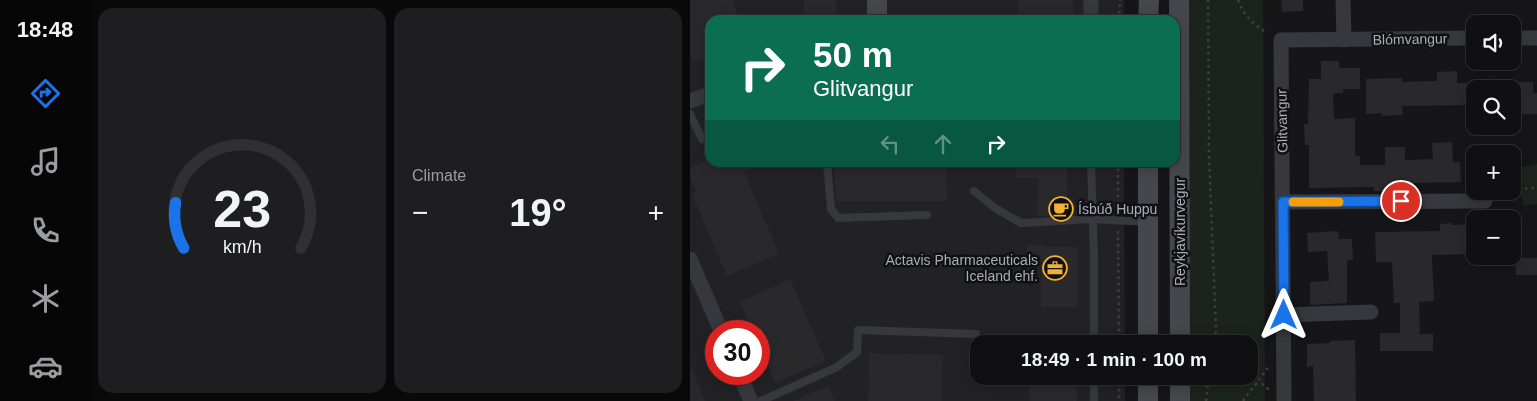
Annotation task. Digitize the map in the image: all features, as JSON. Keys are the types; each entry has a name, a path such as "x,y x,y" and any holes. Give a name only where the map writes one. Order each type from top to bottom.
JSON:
{"main road":[{"path":"877,0 877,15"},
{"path":"1148,15 1149,0"},
{"name":"Reykjavíkurvegur","path":"1179,0 1179,15"},
{"path":"1148,167 1148,335"},
{"name":"Reykjavíkurvegur","path":"1178,167 1180,335"},
{"path":"1148,385 1148,401"},
{"path":"1180,385 1180,401"}],"street":[{"path":"1090,15 1091,0"},
{"path":"1343,0 1344,40"},
{"name":"Blómvangur","path":"1281,40 1466,38"},
{"path":"1521,38 1537,38"},
{"name":"Glitvangur","path":"1281,40 1284,401"},
{"path":"690,101 705,96"},
{"path":"1283,202 1485,201"},
{"path":"690,259 716,320"},
{"path":"1284,315 1371,312"},
{"path":"744,385 751,401"}],"lane":[{"path":"690,114 702,139"},
{"path":"827,167 831,208 838,218 927,215"},
{"path":"1091,167 1094,335"},
{"path":"974,191 995,208 1021,223 1092,219 1148,222"},
{"path":"761,401 837,367 857,352 858,330 976,334"},
{"path":"1094,385 1094,401"}],"path":[{"path":"1119,15 1120,0"},
{"path":"1208,0 1209,156 1215,335"},
{"path":"1238,0 1244,14 1258,28 1281,40"},
{"path":"1118,167 1119,335"},
{"path":"1521,189 1537,188"},
{"path":"1258,384 1262,384 1270,390"},
{"path":"1119,385 1119,401"},
{"path":"1206,401 1208,385"}],"shaded area":[{"path":"690,0 1124,0 1124,15 705,15 705,167 1124,167 1125,335 970,335 970,385 1125,385 1125,401 690,401"},
{"path":"1188,0 1263,0 1265,401 1187,401 1187,385 1258,385 1258,335 1186,335"},
{"path":"1537,164 1537,204 1523,206 1521,167"}],"building":[{"path":"690,0 732,0 738,15 705,15 705,57 693,62 690,54"},
{"path":"804,0 836,0 837,15 804,15"},
{"path":"1018,0 1073,0 1073,15 1018,15"},
{"path":"1281,0 1303,0 1303,11 1282,12"},
{"path":"1321,61 1339,61 1339,68 1360,68 1360,89 1343,89 1343,93 1335,93 1333,95 1334,119 1355,118 1355,156 1360,156 1360,165 1385,165 1385,147 1405,147 1405,160 1433,159 1432,143 1452,142 1453,162 1460,162 1461,182 1413,183 1413,191 1374,191 1374,187 1309,188 1309,145 1305,145 1304,124 1308,124 1309,79 1321,79"},
{"path":"1457,71 1457,83 1466,83 1466,105 1402,106 1403,115 1382,116 1382,113 1366,114 1366,79 1402,78 1402,82 1437,81 1437,72"},
{"path":"1521,82 1533,82 1533,93 1537,93 1537,114 1521,114"},
{"path":"705,161 705,167 755,167 744,172 779,254 727,276 692,194 696,192 690,178 690,168"},
{"path":"834,167 946,167 947,201 836,201"},
{"path":"1016,167 1067,167 1067,215 1037,216 1038,178 1016,178"},
{"path":"1440,224 1466,224 1466,254 1432,255 1434,301 1419,302 1420,334 1433,334 1433,351 1380,351 1380,333 1400,333 1400,303 1394,303 1392,262 1376,262 1375,232 1440,231"},
{"path":"1338,231 1339,239 1352,239 1353,260 1347,260 1347,303 1310,305 1310,282 1329,281 1327,251 1308,252 1307,233"},
{"path":"1027,244 1045,245 1045,247 1078,247 1078,307 1041,307 1041,259 1027,259"},
{"path":"1521,258 1537,258 1537,275 1516,275 1516,265 1521,265"},
{"path":"790,279 826,361 775,383 770,371 770,320 748,320 740,302"},
{"path":"1355,340 1356,401 1314,401 1313,366 1307,367 1307,344"},
{"path":"869,353 943,355 942,401 868,401"},
{"path":"690,365 705,401 690,401"},
{"path":"1029,385 1076,385 1077,401 1030,401"},
{"path":"828,386 835,401 793,401"}],"slow traffic":[{"path":"1293,202 1339,202"}],"place":[{"name":"Ísbúð Huppu","path":"1061,209"},
{"name":"Actavis Pharmaceuticals Iceland ehf.","path":"1055,268"}],"route":[{"path":"1284,315 1283,202 1401,201"}]}
